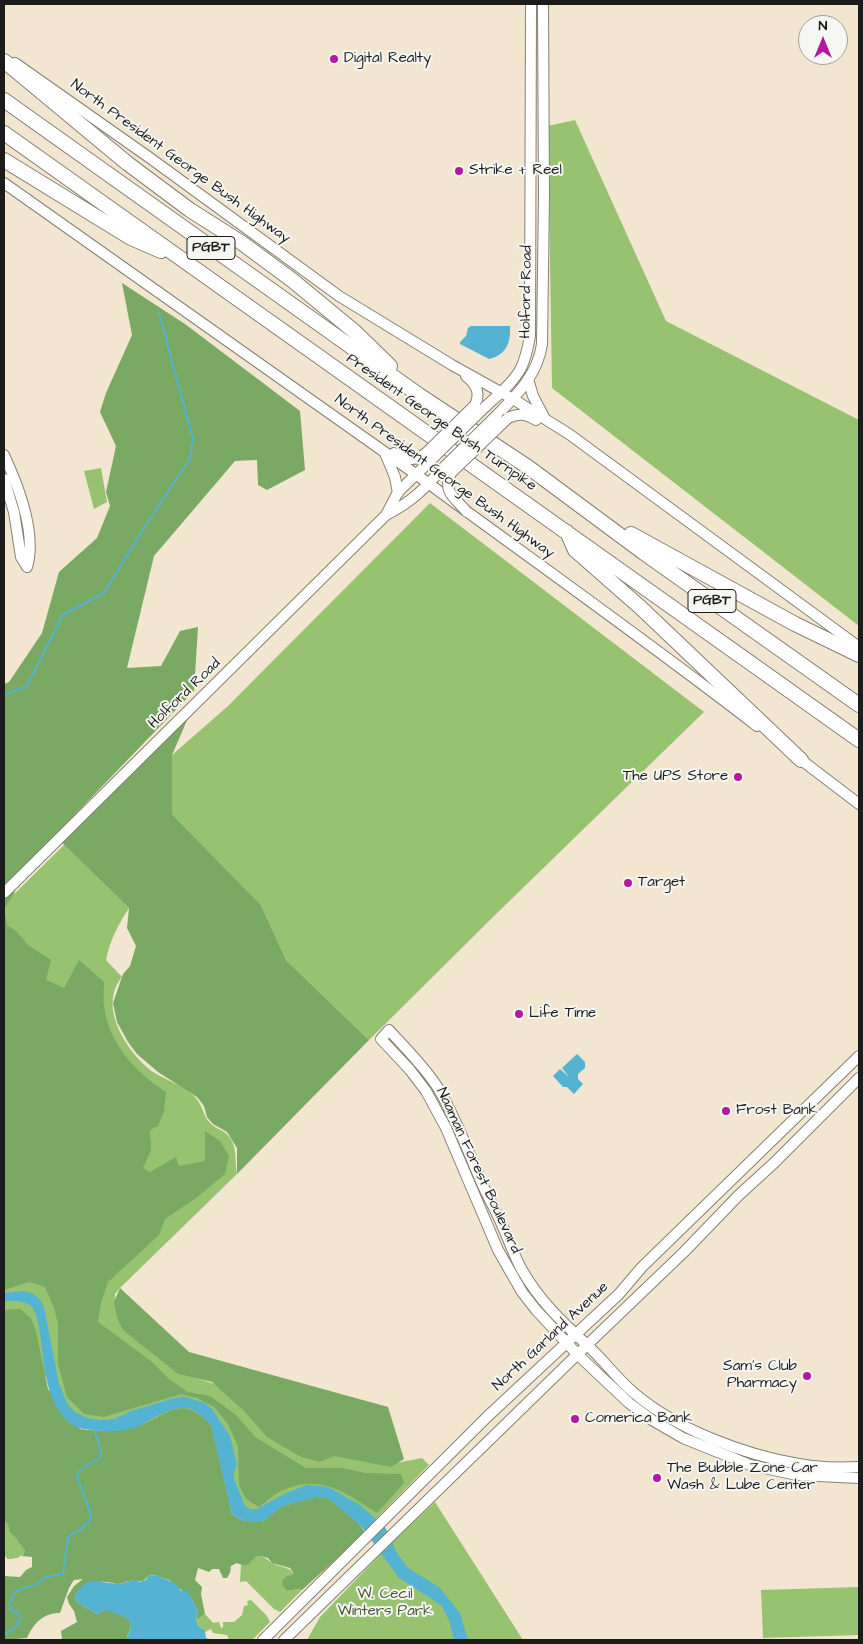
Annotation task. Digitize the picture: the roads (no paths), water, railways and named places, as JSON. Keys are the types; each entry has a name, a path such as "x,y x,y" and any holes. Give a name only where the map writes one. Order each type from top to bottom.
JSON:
{"highway":[{"path":"4,62 127,163 190,210 242,243 292,280 355,332 418,395"},
{"name":"President George Bush Turnpike","path":"4,100 418,395 528,467 644,553 859,705"},
{"name":"President George Bush Turnpike","path":"4,133 859,740"},
{"path":"4,160 131,238 189,264"},
{"path":"566,495 700,573 795,624 859,655"},
{"path":"567,532 575,550 640,607 801,760"}],"main road":[{"name":"Holford Road","path":"4,893 386,515 398,493 418,475 429,456 486,407 521,368 526,356 530,336 531,4"},
{"name":"Holford Road","path":"386,515 402,507 422,492 444,467 513,399 528,380 538,362 543,328 543,4"},
{"name":"North President George Bush Highway","path":"4,55 157,163 339,296 569,434 859,647"},
{"name":"North President George Bush Highway","path":"4,183 418,475 592,601 859,804"},
{"path":"371,443 412,460 429,456 477,400 476,386 473,381 457,368"},
{"path":"528,380 533,396 546,420"},
{"path":"467,512 448,490 447,482 451,473 508,418 518,414 526,415 554,430 569,434"},
{"path":"384,452 393,469 398,493"},
{"path":"4,455 16,479 28,525 31,555 28,567 21,557 14,512 4,479"},
{"name":"Naaman Forest Boulevard","path":"859,1467 840,1468 798,1464 754,1453 687,1427 635,1394 617,1378 587,1345 572,1339 536,1310 505,1265 446,1128 426,1091 410,1070 381,1039 389,1030 427,1072 437,1087 455,1119 516,1258 530,1285 572,1339 578,1355 638,1410 683,1438 750,1465 797,1476 840,1479 859,1478"},
{"name":"North Garland Avenue","path":"263,1640 488,1416 619,1294 642,1268 859,1056"},
{"name":"North Garland Avenue","path":"284,1640 684,1252 739,1195 859,1078"},
{"path":"812,1101 823,1114"},
{"path":"491,1231 503,1226"},
{"path":"840,1468 840,1479"}],"water":[{"path":"471,326 510,326 510,338 500,355 489,359 460,344 466,336 468,328"},
{"path":"577,1054 585,1062 585,1068 578,1074 578,1079 583,1084 574,1094 567,1087 563,1087 553,1076 560,1069 569,1077 562,1068"},
{"path":"22,1291 36,1296 44,1307 59,1384 68,1405 75,1412 87,1418 100,1420 114,1419 131,1411 174,1398 185,1397 205,1403 212,1409 230,1436 237,1464 234,1479 245,1506 250,1509 257,1509 286,1493 307,1485 328,1487 360,1505 385,1527 397,1553 408,1568 439,1587 460,1613 468,1640 454,1640 449,1620 441,1605 399,1578 361,1526 328,1498 316,1497 283,1506 262,1522 241,1520 232,1514 211,1425 194,1411 187,1408 174,1409 134,1428 118,1431 84,1429 71,1424 62,1416 51,1395 47,1382 37,1318 34,1311 30,1305 24,1302 4,1301 4,1293"},
{"path":"157,1575 176,1584 181,1591 187,1590 198,1611 196,1620 198,1626 205,1631 206,1638 211,1640 137,1640 127,1638 131,1627 129,1619 107,1610 97,1614 77,1602 75,1596 89,1582 117,1584 136,1580 139,1582 146,1580 148,1576"}],"waterway":[{"path":"4,695 26,687 63,615 104,593 190,459 193,439 159,313"},
{"path":"4,1635 18,1624 20,1618 19,1614 11,1610 9,1605 14,1594 19,1590 39,1583 45,1577 63,1574 68,1537 83,1528 90,1520 88,1506 77,1478 82,1468 101,1458 101,1451 94,1428"}],"place":[{"name":"Digital Realty","path":"334,59"},
{"name":"Strike + Reel","path":"459,171"},
{"name":"The UPS Store","path":"738,777"},
{"name":"Target","path":"628,883"},
{"name":"Life Time","path":"519,1014"},
{"name":"Frost Bank","path":"726,1111"},
{"name":"Sam's Club Pharmacy","path":"807,1376"},
{"name":"Comerica Bank","path":"575,1419"},
{"name":"The Bubble Zone Car Wash & Lube Center","path":"657,1478"}],"park label":[{"name":"W. Cecil Winters Park","path":"385,1604"}]}
